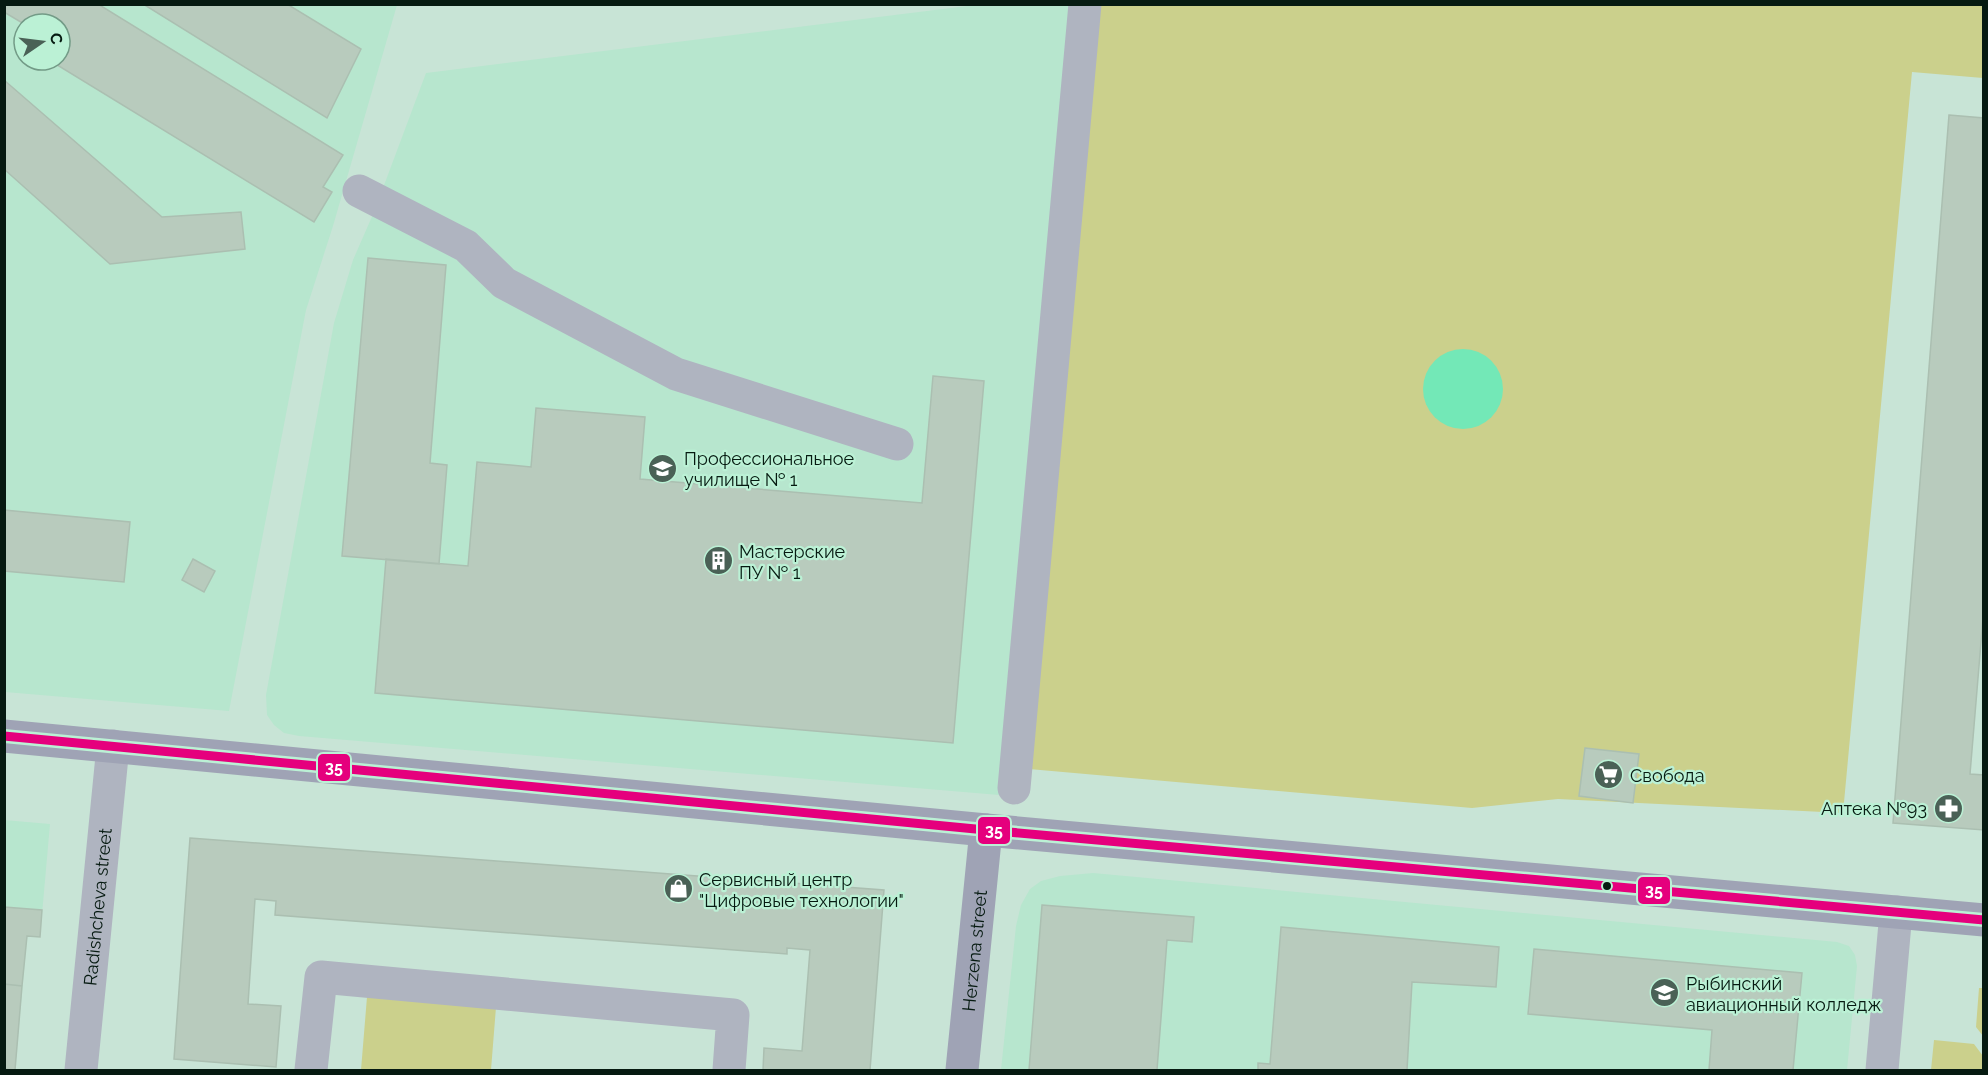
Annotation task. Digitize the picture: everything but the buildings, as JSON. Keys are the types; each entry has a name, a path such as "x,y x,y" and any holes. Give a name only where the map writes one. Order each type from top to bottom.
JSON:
{"main road":[{"path":"4,736 986,830 1983,920"},
{"name":"Herzena street","path":"962,1071 986,830"}],"street":[{"path":"1014,788 1085,4"},
{"path":"359,191 466,246 504,283 676,374 897,444"},
{"name":"Radishcheva street","path":"81,1071 113,746"},
{"path":"1882,1071 1896,912"},
{"path":"311,1071 321,977 733,1014 729,1071"}],"shaded area":[{"path":"4,5 397,5 333,226 306,310 229,711 5,692"},
{"path":"975,5 1073,5 999,795 299,736 284,733 274,725 267,715 266,695 334,323 353,260 374,212 426,73"},
{"path":"1098,5 1983,5 1983,78 1912,72 1843,813 1558,799 1472,808 1029,769"},
{"path":"1463,349 1478,352 1491,361 1500,374 1503,389 1500,404 1491,417 1478,426 1463,429 1448,426 1435,417 1426,404 1423,389 1426,374 1435,361 1448,352"},
{"path":"4,820 50,824 40,937 27,936 15,1070 4,1069"},
{"path":"1093,873 1837,942 1849,946 1855,955 1857,966 1847,1070 1001,1070 1016,926 1021,905 1030,889 1041,881 1060,876"},
{"path":"1979,988 1983,988 1983,1036 1976,1027"},
{"path":"367,997 496,1007 491,1070 361,1070"},
{"path":"1934,1040 1974,1044 1983,1056 1983,1070 1931,1070"}],"transit line":[{"name":"35","path":"4,736 986,830 1984,920"}],"place":[{"name":"Профессиональное училище № 1","path":"663,468"},
{"name":"Мастерские ПУ № 1","path":"718,561"},
{"name":"Свобода","path":"1609,775"},
{"name":"Аптека №93","path":"1948,808"},
{"name":"Сервисный центр \"Цифровые технологии\"","path":"678,889"},
{"name":"Рыбинский авиационный колледж","path":"1665,993"}]}
